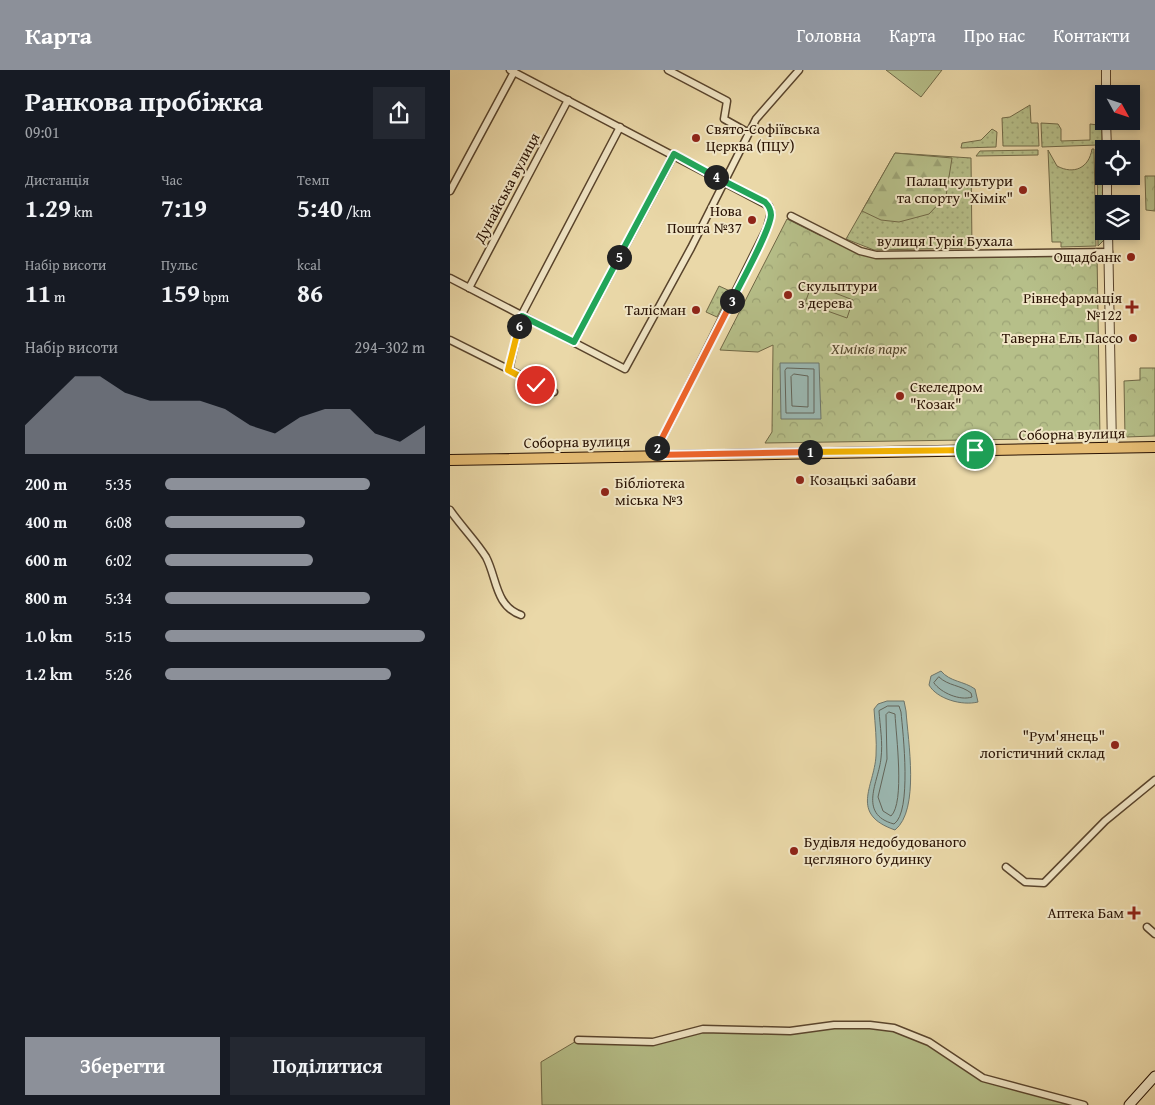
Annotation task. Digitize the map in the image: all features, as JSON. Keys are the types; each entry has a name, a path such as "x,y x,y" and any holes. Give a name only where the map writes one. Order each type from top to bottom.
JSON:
{"main road":[{"name":"Соборна вулиця","path":"450,460 1155,447"},
{"path":"1129,1105 1155,1076"}],"street":[{"path":"668,70 727,101 723,113 724,119 749,133"},
{"path":"450,278 625,369 749,133 767,105 799,70"},
{"path":"1106,70 1106,85"},
{"path":"450,191 512,71 674,154 765,202 769,206 771,213 767,228 654,455"},
{"name":"Дунайська вулиця","path":"469,288 568,100"},
{"path":"508,370 522,316 620,127"},
{"path":"574,342 674,154"},
{"name":"вулиця Гурія Бухала","path":"791,216 860,250 876,255 1109,252"},
{"path":"1108,240 1112,448"},
{"path":"450,340 554,392"},
{"path":"450,510 487,558 498,594 509,608 521,615"},
{"path":"1006,867 1026,882 1044,883 1105,821 1155,780"},
{"path":"1147,927 1155,934"},
{"path":"578,1040 653,1042 704,1029 790,1031 834,1025 870,1024 894,1028 929,1042 983,1078 1084,1105"}],"green space":[{"path":"886,70 942,70 921,97"},
{"path":"1030,105 1031,123 1038,123 1039,146 1003,146 1002,118 1010,117"},
{"path":"1041,123 1058,124 1061,129 1061,141 1090,140 1090,124 1095,125 1095,130 1102,130 1102,140 1095,140 1095,145 1042,147"},
{"path":"992,129 997,132 996,147 961,148 962,143 981,140"},
{"path":"1092,149 1094,149 1096,246 1061,247 1061,242 1052,242 1048,150 1057,166 1069,170 1080,168 1088,161"},
{"path":"1038,150 1038,155 976,156 980,151"},
{"path":"895,153 971,158 972,248 874,250 846,239"},
{"path":"895,153 952,158 946,196 929,214 899,222 881,220 862,211"},
{"path":"1145,176 1155,176 1155,211 1146,210"},
{"path":"1097,185 1104,185 1104,195 1097,195"},
{"name":"Хіміків парк","path":"787,219 821,236 823,232 876,255 1097,253 1100,438 765,443 772,432 773,345 758,352 720,350"},
{"path":"1098,240 1104,240 1098,246"},
{"path":"812,284 853,300 847,318 805,303"},
{"path":"719,286 730,291 717,317 706,312"},
{"path":"1140,368 1155,368 1155,436 1125,437 1124,381 1140,380"},
{"path":"870,1025 911,1034 971,1071 1084,1105 542,1105 541,1062 578,1040 653,1042 703,1029 790,1031"}],"water":[{"path":"780,363 819,363 821,419 781,419"},
{"path":"941,671 945,675 975,689 978,702 958,702 944,698 933,690 929,685 931,676"},
{"path":"887,701 904,701 910,757 911,774 908,807 903,820 895,830 872,816 868,808 869,789 876,756 874,709 878,704"}],"place":[{"name":"Свято-Софіївська Церква (ПЦУ)","path":"696,138"},
{"name":"Палац культури та спорту \"Хімік\"","path":"1023,190"},
{"name":"Нова Пошта №37","path":"752,220"},
{"name":"Ощадбанк","path":"1131,257"},
{"name":"Скульптури з дерева","path":"788,295"},
{"name":"Рівнефармація №122","path":"1132,307"},
{"name":"Талісман","path":"696,310"},
{"name":"Таверна Ель Пассо","path":"1133,338"},
{"name":"Скеледром \"Козак\"","path":"900,396"},
{"name":"Козацькі забави","path":"800,480"},
{"name":"Бібліотека міська №3","path":"605,492"},
{"name":"\"Рум'янець\" логістичний склад","path":"1115,745"},
{"name":"Будівля недобудованого цегляного будинку","path":"794,851"},
{"name":"Аптека Бам","path":"1134,913"}],"route":[{"path":"536,385 508,370 522,316 574,342 674,154 765,202 769,206 771,213 767,228 742,281 654,455 975,450"}]}
